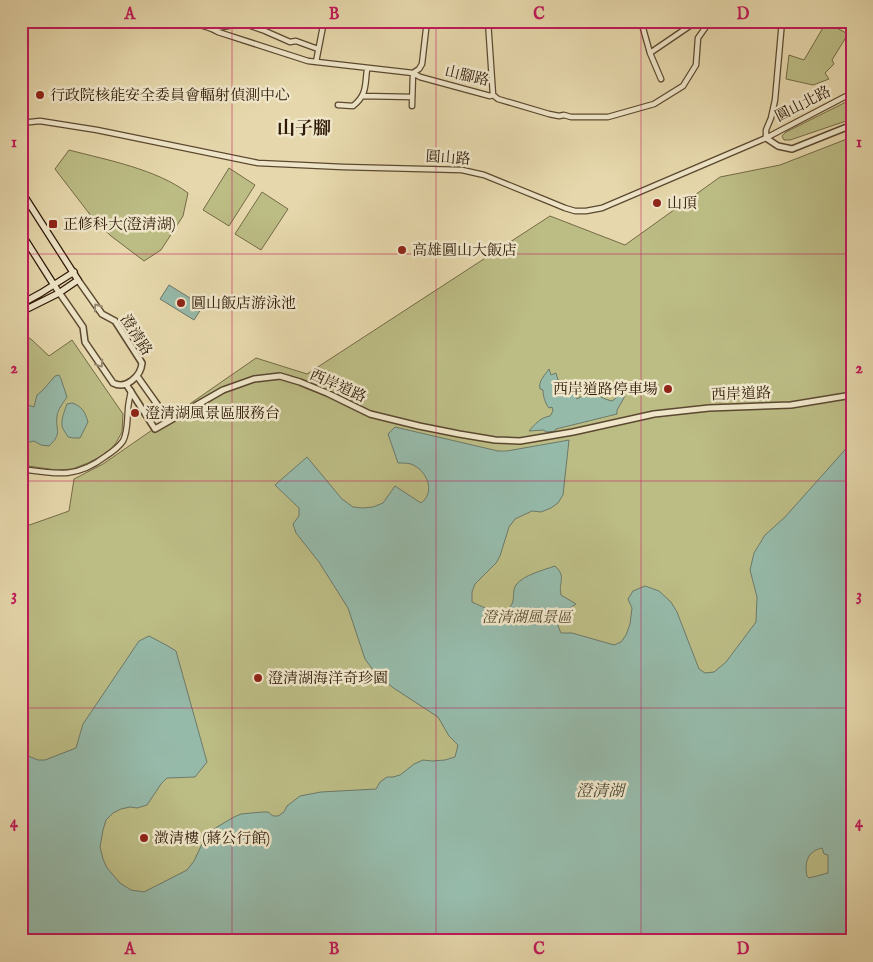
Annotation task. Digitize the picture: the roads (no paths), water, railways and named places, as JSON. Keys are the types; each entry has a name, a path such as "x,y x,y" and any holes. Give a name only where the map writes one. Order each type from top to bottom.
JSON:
{"main road":[{"name":"澄清路","path":"21,191 78,280"},
{"path":"21,232 54,285"},
{"path":"21,304 74,272"},
{"path":"21,312 59,293 78,280"}],"street":[{"name":"山腳路","path":"171,21 186,22 217,30 308,61 413,73 420,77 490,96 493,95 549,114 571,117 608,117 654,104 683,86 696,65 698,38 710,21"},
{"path":"217,21 217,30 234,25 248,25 290,42 296,41 318,49"},
{"path":"316,62 324,21"},
{"path":"412,106 413,73 422,64 428,21"},
{"path":"488,21 493,95"},
{"path":"641,21 650,53 661,79"},
{"path":"650,53 697,21"},
{"path":"782,21 776,100 766,130 766,138 778,146 792,149 852,125"},
{"path":"338,105 353,106 359,102 363,96 367,68"},
{"name":"圓山北路","path":"766,138 852,93"},
{"path":"363,96 412,97"},
{"name":"圓山路","path":"21,123 40,121 97,130 258,163 462,170 484,175 575,211 602,208 766,138"},
{"name":"澄清路","path":"78,280 102,314 115,321 142,363 142,369 137,376 126,384"},
{"path":"21,469 56,474 84,470 114,451 123,440 127,426 131,391 126,384 117,385 113,383 85,342 83,327 54,285"},
{"path":"137,376 169,421"},
{"name":"西岸道路","path":"131,391 155,429 223,390 254,379 280,376 327,393 370,414 459,434 495,440 520,441 573,432 654,414 709,408 792,405 852,396"}],"water":[{"name":"圓山飯店游泳池","path":"169,285 203,306 194,320 160,299"},
{"path":"549,369 551,375 556,373 558,380 575,388 573,393 577,399 592,393 612,401 620,393 625,396 617,410 617,414 556,429 555,431 529,431 538,421 550,416 553,411 552,407 549,408 546,404 543,390 540,389 542,378"},
{"path":"59,375 67,397 58,413 56,438 49,446 41,445 34,441 21,444 21,406 25,404 34,407 37,395 55,376"},
{"path":"72,403 83,410 88,422 80,438 68,437 62,426 67,404"},
{"name":"澄清湖","path":"395,427 498,451 569,440 563,495 558,503 551,508 541,512 532,511 515,519 509,527 496,563 475,584 472,592 472,602 482,607 501,611 506,610 513,601 514,589 519,581 534,573 555,566 561,573 561,595 576,604 560,615 558,626 561,633 572,633 614,645 621,642 630,624 632,608 628,599 633,591 645,586 659,591 671,602 677,612 699,669 705,673 714,672 726,662 756,622 757,597 750,570 754,553 765,535 785,517 852,442 852,941 21,941 21,713 28,740 26,748 28,756 38,760 45,760 76,748 83,724 139,641 149,636 176,651 207,762 195,777 167,778 147,805 121,809 113,813 106,820 100,847 103,859 107,868 120,883 131,890 144,892 187,870 212,830 241,814 268,812 273,816 278,816 300,796 321,792 376,789 380,782 387,777 400,775 414,764 423,760 445,760 455,757 458,745 449,736 438,717 392,687 373,670 365,659 348,608 319,562 296,533 293,524 299,516 299,508 275,485 307,457 342,499 353,507 373,507 383,503 395,486 421,503 428,493 428,482 417,467 411,464 398,463 388,434","holes":["822,848 824,854 828,855 828,873 809,878 806,871 810,854"]}],"place":[{"name":"行政院核能安全委員會輻射偵測中心","path":"40,95"},
{"name":"山頂","path":"657,203"},
{"name":"正修科大(澄清湖)","path":"53,224"},
{"name":"高雄圓山大飯店","path":"402,250"},
{"name":"圓山飯店游泳池","path":"181,303"},
{"name":"西岸道路停車場","path":"668,389"},
{"name":"澄清湖風景區服務台","path":"135,413"},
{"name":"澄清湖海洋奇珍園","path":"258,678"},
{"name":"澂清樓 (蔣公行館)","path":"144,838"}],"district":[{"name":"山子腳","path":"304,129"}],"park label":[{"name":"澄清湖風景區","path":"527,617"}]}
